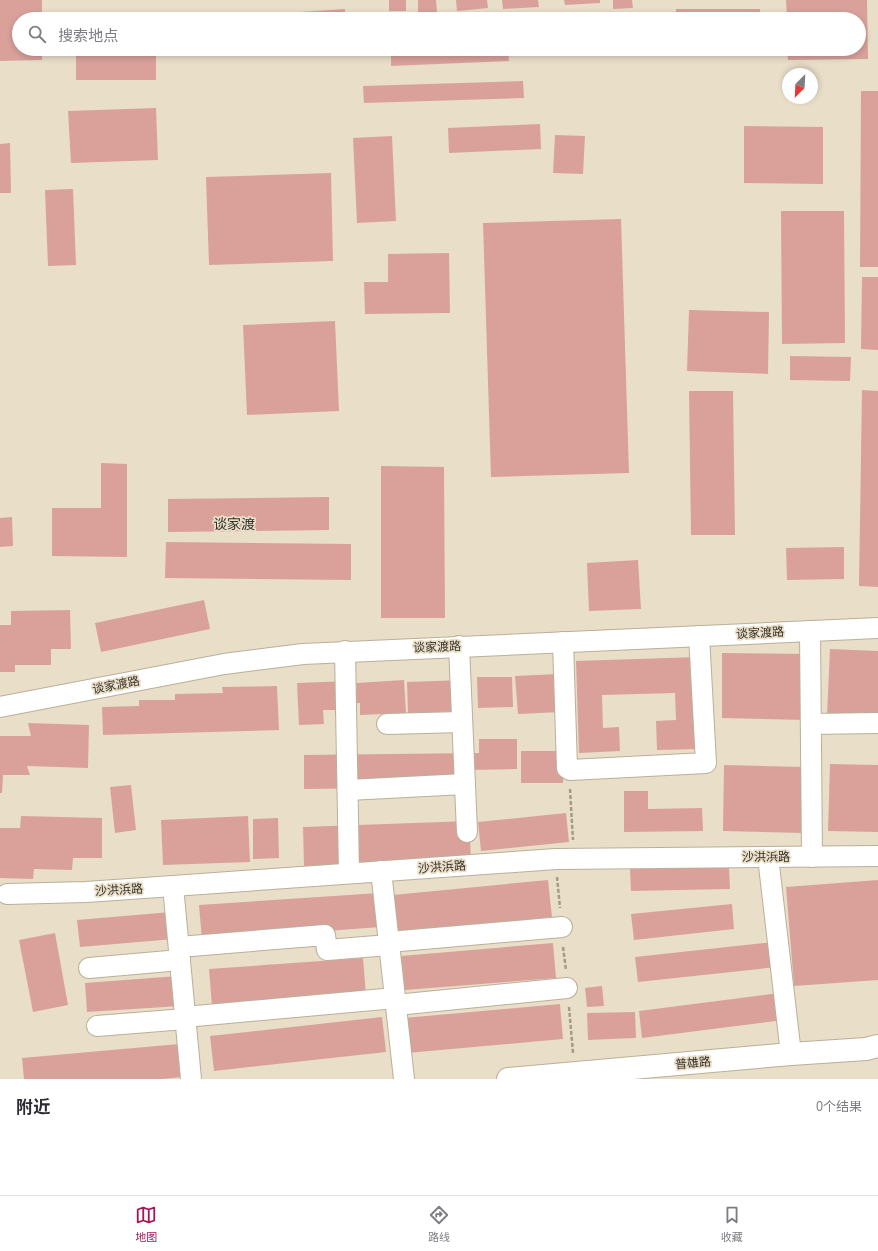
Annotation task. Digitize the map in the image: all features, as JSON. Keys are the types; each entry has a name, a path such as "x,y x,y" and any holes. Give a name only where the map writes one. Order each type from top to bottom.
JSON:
{"main road":[{"name":"普雄路","path":"508,1079 791,1054 866,1049 878,1046"}],"street":[{"name":"谈家渡路","path":"0,707 224,664 264,658 346,651 878,628"},
{"path":"810,631 812,857"},
{"path":"564,642 567,768 570,770 706,763 699,636"},
{"path":"459,646 467,832"},
{"path":"346,651 349,873"},
{"path":"387,724 462,722"},
{"path":"811,724 878,723"},
{"path":"348,790 465,784"},
{"name":"沙洪浜路","path":"7,894 86,892 564,859 878,856"},
{"path":"768,857 791,1054"},
{"path":"381,871 404,1079"},
{"path":"173,886 191,1079"},
{"path":"89,968 179,954 325,935 327,950 562,927"},
{"path":"97,1026 567,988"}],"path":[{"path":"570,770 564,859 562,927 575,1074"}],"building":[{"path":"0,0 42,0 42,12 12,12 12,56 42,56 42,60 0,61"},
{"path":"389,0 406,0 406,11 389,11"},
{"path":"418,0 436,0 437,12 418,12"},
{"path":"456,0 487,0 488,8 457,11"},
{"path":"502,0 538,0 539,7 503,9"},
{"path":"564,0 600,0 600,3 565,5"},
{"path":"613,0 632,0 633,8 613,9"},
{"path":"786,0 867,0 868,59 788,60 788,56 866,56 866,12 787,12"},
{"path":"345,9 345,12 299,12"},
{"path":"676,9 760,9 760,12 676,12"},
{"path":"76,56 156,56 156,80 76,80"},
{"path":"391,56 509,56 509,61 391,66"},
{"path":"523,81 524,98 364,103 363,86"},
{"path":"861,91 878,91 878,267 860,267"},
{"path":"156,108 158,160 71,163 68,111"},
{"path":"540,124 541,149 449,153 448,128"},
{"path":"744,126 823,127 823,184 744,183"},
{"path":"555,135 585,136 583,174 553,173"},
{"path":"392,136 396,221 357,223 353,138"},
{"path":"10,143 11,193 0,193 0,144"},
{"path":"331,173 333,261 209,265 206,177"},
{"path":"73,189 76,265 48,266 45,190"},
{"path":"781,211 844,211 845,343 782,344"},
{"path":"621,219 629,473 491,477 483,223"},
{"path":"449,253 450,313 365,314 364,282 388,282 388,254"},
{"path":"862,277 878,277 878,350 861,349"},
{"path":"689,310 769,312 768,374 687,371"},
{"path":"335,321 339,411 247,415 243,325"},
{"path":"790,356 851,357 850,381 790,380"},
{"path":"862,390 878,391 878,587 859,586"},
{"path":"689,391 733,391 735,535 691,535"},
{"path":"101,463 127,464 127,557 52,556 52,508 101,508"},
{"path":"381,466 444,467 445,618 381,618"},
{"path":"329,497 329,530 168,532 168,499"},
{"path":"12,517 13,546 0,547 0,518"},
{"path":"166,542 351,544 351,580 165,578"},
{"path":"844,547 844,579 787,580 786,548"},
{"path":"638,560 641,609 589,611 587,563"},
{"path":"204,600 210,629 101,652 95,623"},
{"path":"70,610 71,649 51,649 51,665 15,665 15,672 0,672 0,625 11,625 11,611"},
{"path":"830,649 878,651 878,719 827,716"},
{"path":"722,653 807,654 806,720 722,718"},
{"path":"698,657 701,749 657,750 656,721 676,720 675,693 602,695 603,728 619,727 620,751 579,753 576,661"},
{"path":"558,674 561,712 518,714 515,676"},
{"path":"477,677 512,677 513,707 478,708"},
{"path":"404,680 406,713 360,715 360,703 350,704 351,716 335,717 335,710 323,710 324,724 299,725 297,683 349,681 349,690 357,689 356,683"},
{"path":"464,680 465,711 408,713 407,682"},
{"path":"277,686 279,730 103,735 102,707 139,706 139,700 175,700 175,694 223,693 222,687"},
{"path":"28,723 89,725 88,768 27,766 30,775 3,775 2,793 0,793 0,736 31,736"},
{"path":"479,739 517,739 517,769 468,770 468,787 304,789 304,755 479,753"},
{"path":"521,751 563,751 563,783 521,783"},
{"path":"830,764 878,765 878,832 828,831"},
{"path":"724,765 806,767 804,833 723,831"},
{"path":"131,785 136,830 115,833 110,787"},
{"path":"624,791 648,791 648,809 702,808 703,831 624,832"},
{"path":"566,813 569,842 481,851 478,822"},
{"path":"21,816 102,818 102,858 73,858 72,870 34,869 33,879 0,878 0,828 20,828"},
{"path":"248,816 250,862 163,865 161,820"},
{"path":"278,818 279,858 253,859 253,819"},
{"path":"469,821 471,860 304,866 303,827"},
{"path":"729,867 730,889 631,891 630,869"},
{"path":"548,880 552,917 398,933 393,895"},
{"path":"878,880 878,980 794,986 786,887"},
{"path":"379,893 381,927 202,940 199,905"},
{"path":"732,904 734,929 634,940 631,914"},
{"path":"171,912 174,939 80,947 77,920"},
{"path":"55,933 68,1005 33,1012 19,940"},
{"path":"774,942 777,967 638,982 635,957"},
{"path":"553,943 556,978 405,990 401,956"},
{"path":"363,958 366,995 212,1006 209,969"},
{"path":"178,976 180,1006 87,1012 85,983"},
{"path":"602,986 604,1006 587,1007 585,988"},
{"path":"779,993 783,1020 642,1038 639,1011"},
{"path":"560,1004 563,1039 407,1053 404,1018"},
{"path":"635,1012 636,1038 588,1040 587,1013"},
{"path":"382,1017 386,1052 214,1071 210,1036"},
{"path":"179,1044 182,1077 163,1079 24,1079 22,1058"}],"district":[{"name":"谈家渡","path":"234,524"}]}
